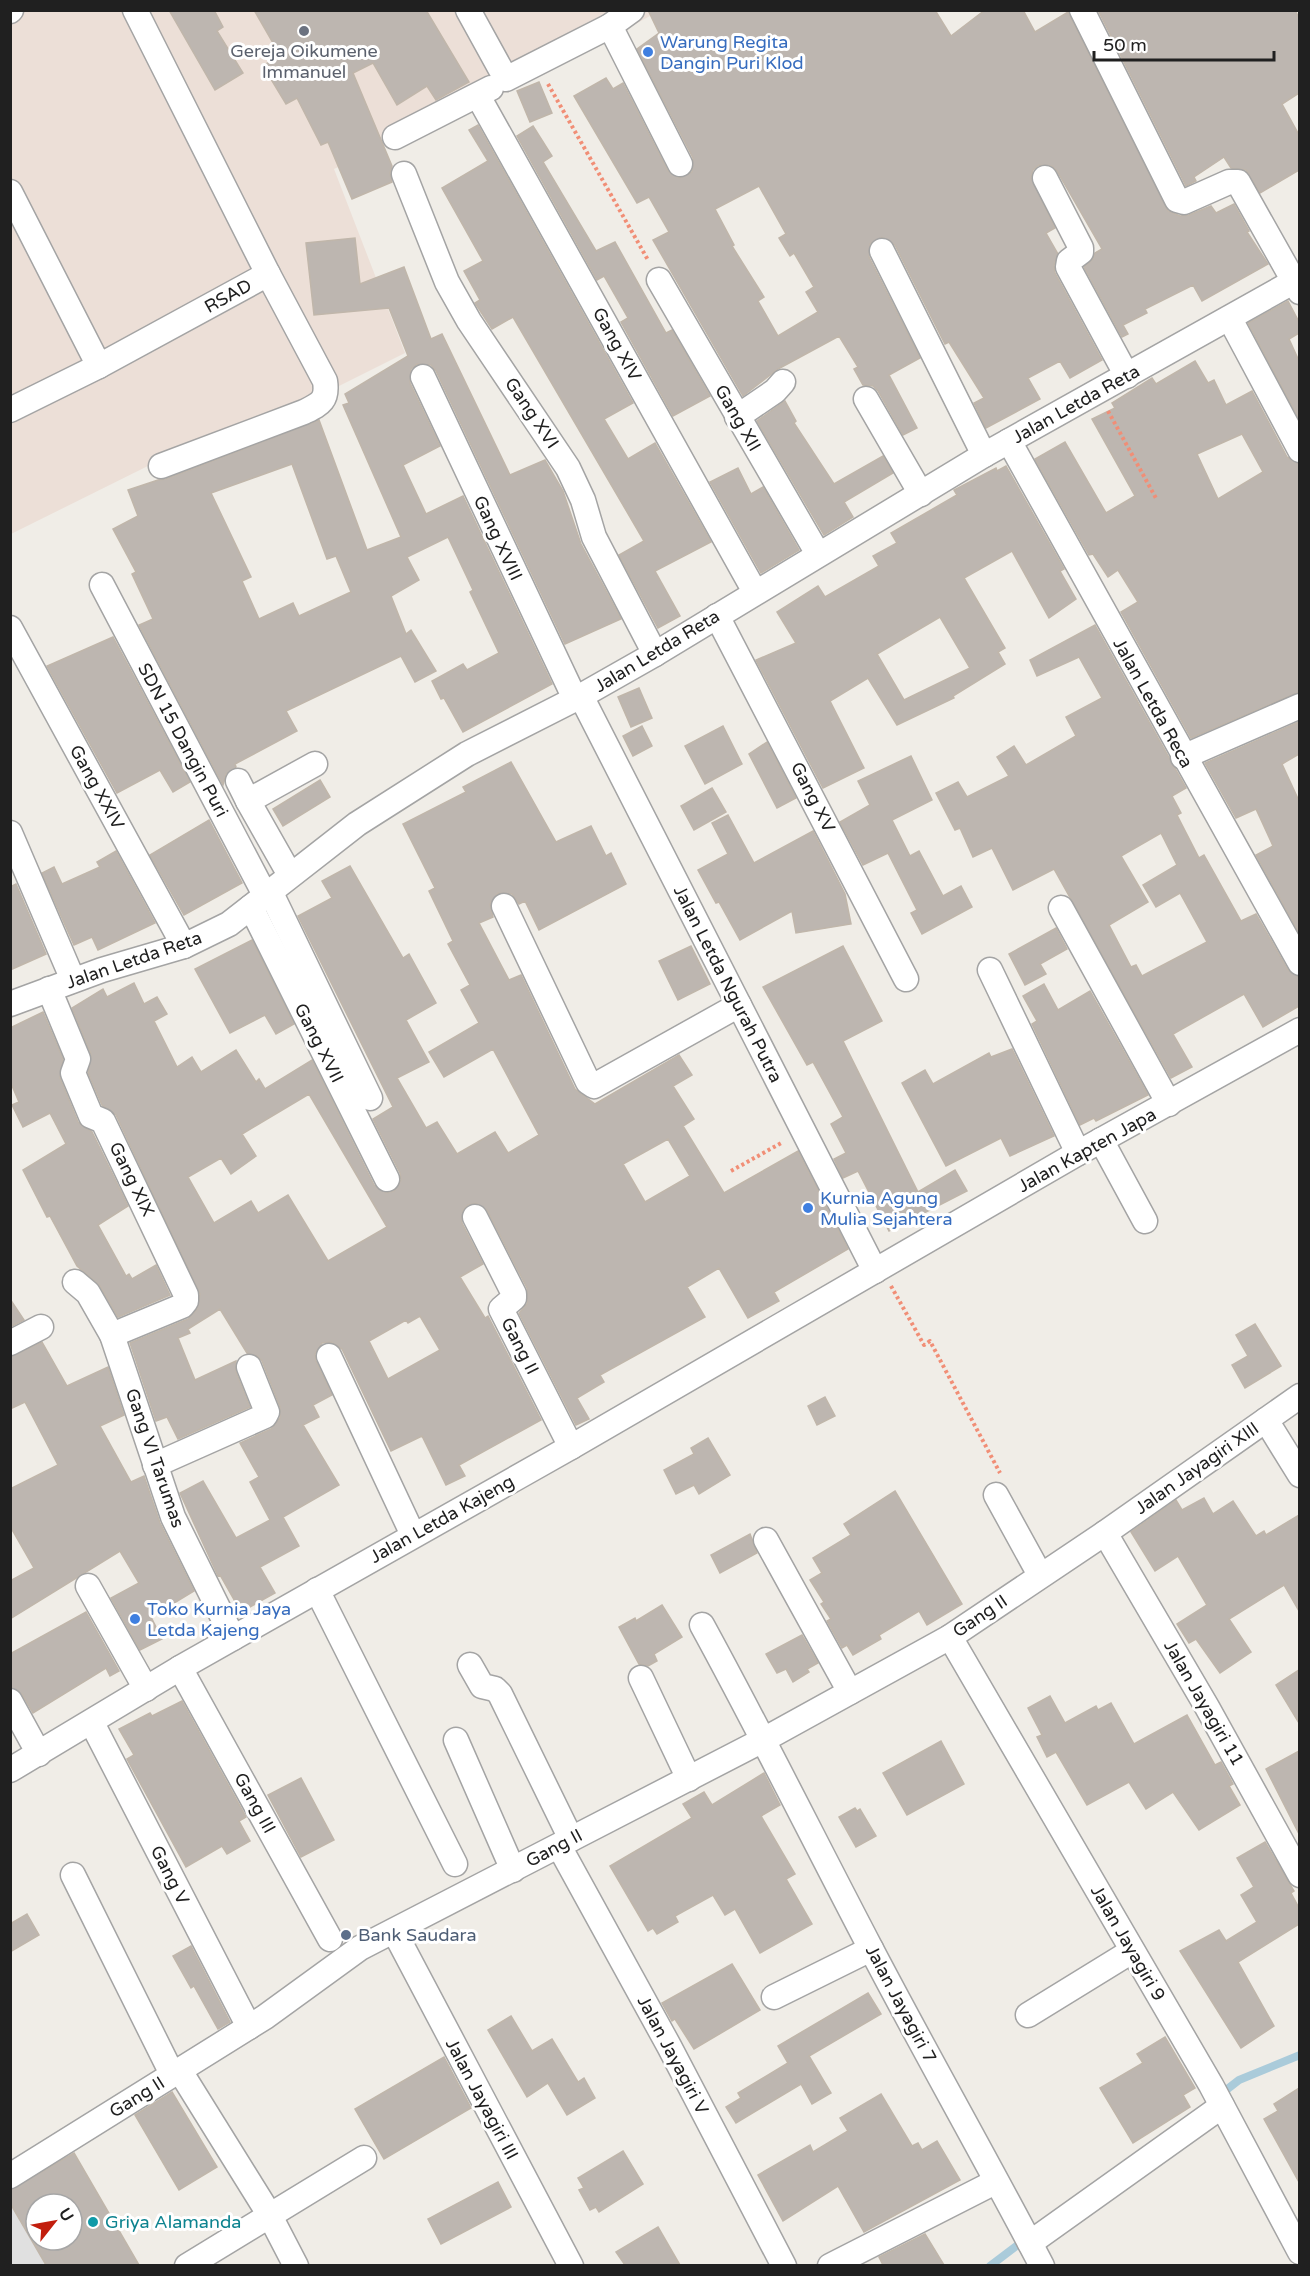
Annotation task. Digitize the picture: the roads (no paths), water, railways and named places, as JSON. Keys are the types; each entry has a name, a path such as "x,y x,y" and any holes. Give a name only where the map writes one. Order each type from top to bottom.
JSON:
{"street":[{"name":"RSAD","path":"10,410 99,366 268,274 135,10"},
{"path":"468,10 506,79"},
{"path":"395,137 478,96 536,62 610,26 632,10"},
{"path":"1082,10 1177,200 1184,202 1235,181 1241,184 1298,284"},
{"path":"610,26 680,164"},
{"name":"Gang XIV","path":"478,96 755,592"},
{"name":"Gang XVI","path":"404,174 447,282 469,321 568,468 583,500 594,537 606,563 655,654"},
{"path":"1045,178 1081,248 1081,252 1069,261 1068,267 1127,376"},
{"path":"10,192 99,366"},
{"path":"882,251 984,455"},
{"path":"160,466 304,412 323,402 326,396 325,381 268,274"},
{"name":"Gang XII","path":"659,280 818,554"},
{"name":"Jalan Letda Reta","path":"10,1004 73,980 184,946 229,924 357,824 447,766 578,698 655,654 984,455 1298,284"},
{"path":"1230,319 1299,450"},
{"name":"Gang XVIII","path":"423,376 578,698"},
{"path":"737,417 775,391 783,382"},
{"path":"866,399 921,494"},
{"name":"Jalan Letda Reca","path":"1009,441 1299,963"},
{"name":"SDN 15 Dangin Puri","path":"102,585 262,898"},
{"name":"Gang XV","path":"717,616 906,979"},
{"name":"Gang XXIV","path":"10,628 184,946"},
{"name":"Jalan Letda Ngurah Putra","path":"578,698 739,1005 802,1131 878,1269"},
{"path":"1183,757 1299,706"},
{"path":"290,875 243,791 315,764"},
{"path":"10,833 73,980"},
{"path":"262,898 370,1098"},
{"name":"Gang XVII","path":"262,898 387,1179"},
{"path":"504,906 588,1082 594,1086 739,1005"},
{"path":"1061,908 1169,1104"},
{"path":"990,970 1078,1153"},
{"name":"Gang XIX","path":"49,989 78,1059 73,1073 91,1116 103,1121 186,1294 186,1301 182,1306 112,1335"},
{"name":"Jalan Kapten Japa","path":"878,1269 1078,1153 1299,1030"},
{"path":"1101,1140 1145,1221"},
{"name":"Gang II","path":"475,1217 514,1294 513,1299 501,1309 571,1447"},
{"name":"Jalan Letda Kajeng","path":"10,1770 92,1723 180,1668 571,1447 878,1269"},
{"name":"Gang VI Tarumas","path":"75,1282 88,1293 112,1335 173,1518 233,1638"},
{"path":"10,1342 41,1327"},
{"path":"329,1356 413,1535"},
{"path":"155,1465 265,1416 267,1412 249,1366"},
{"path":"1266,1419 1299,1396"},
{"name":"Jalan Jayagiri XIII","path":"1105,1533 1266,1419 1299,1475"},
{"path":"996,1495 1040,1575"},
{"name":"Gang II","path":"10,2176 249,2026 360,1948 765,1739 950,1637 1105,1533"},
{"name":"Jalan Jayagiri 11","path":"1105,1533 1207,1707 1299,1875"},
{"path":"766,1540 850,1692"},
{"path":"88,1586 146,1689"},
{"path":"317,1590 455,1864"},
{"name":"Jalan Jayagiri 7","path":"702,1625 765,1739 871,1949 995,2182 1042,2265"},
{"name":"Jalan Jayagiri 9","path":"950,1637 1218,2098 1299,2252"},
{"name":"Jalan Jayagiri V","path":"470,1665 482,1686 495,1689 500,1694 565,1842 784,2265"},
{"name":"Gang III","path":"180,1668 330,1939"},
{"path":"641,1678 689,1779"},
{"path":"10,1701 39,1754"},
{"name":"Gang V","path":"92,1723 249,2026"},
{"path":"456,1740 513,1870"},
{"path":"73,1875 176,2073 269,2214 296,2265"},
{"name":"Jalan Jayagiri III","path":"394,1931 571,2265"},
{"path":"774,1997 871,1949"},
{"path":"1028,2015 1132,1951"},
{"path":"1029,2241 1218,2098"},
{"path":"187,2265 364,2158"},
{"path":"830,2265 995,2182"}],"waterway":[{"path":"1221,2094 1239,2080 1300,2055"},
{"path":"990,2266 1023,2241"}],"place":[{"name":"Gereja Oikumene Immanuel","path":"304,31"},
{"name":"Warung Regita Dangin Puri Klod","path":"648,52"},
{"name":"Kurnia Agung Mulia Sejahtera","path":"808,1208"},
{"name":"Toko Kurnia Jaya Letda Kajeng","path":"135,1619"},
{"name":"Bank Saudara","path":"346,1935"},
{"name":"Griya Alamanda","path":"93,2222"}]}
